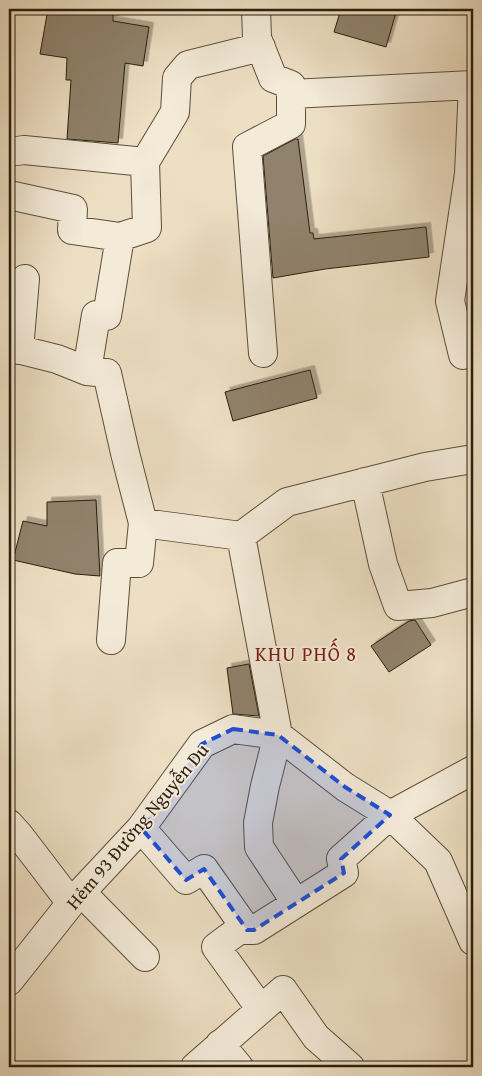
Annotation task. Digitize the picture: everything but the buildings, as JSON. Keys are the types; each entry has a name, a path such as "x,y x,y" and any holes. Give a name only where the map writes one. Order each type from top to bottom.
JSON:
{"street":[{"path":"256,9 257,38 273,78 291,84 291,124 247,147 263,353"},
{"path":"9,195 73,209 72,230 120,237 147,228 145,162 175,112 177,78 188,65 261,46"},
{"path":"291,94 473,85 470,174 450,301 463,355"},
{"path":"9,152 24,150 145,162"},
{"path":"87,371 96,315 107,316 120,237"},
{"path":"25,279 14,349 57,359 87,371 107,373 124,453 143,523 138,563 117,563 111,640"},
{"path":"143,523 241,536 287,502 425,467 473,459"},
{"path":"365,482 383,564 398,606 432,603 473,592"},
{"path":"241,536 278,735 258,823 259,847 296,903"},
{"name":"Hẻm 93 Đường Nguyễn Du","path":"9,981 76,898 141,828 202,744 233,729 278,735"},
{"path":"278,735 345,787 390,814 438,861 473,941"},
{"path":"260,1008 216,948 239,930 254,930 344,873 341,859 390,814 473,770"},
{"path":"9,824 76,898 145,958"},
{"path":"141,828 186,880 204,869 247,930"},
{"path":"195,1067 260,1008 283,990 316,1037 350,1067"},
{"path":"220,1044 239,1067"}],"highlighted area":[{"path":"233,729 278,735 345,787 390,815 341,859 344,873 254,930 247,930 204,869 186,880 141,828 202,744"}],"district":[{"name":"KHU PHỐ 8","path":"306,653"}]}
